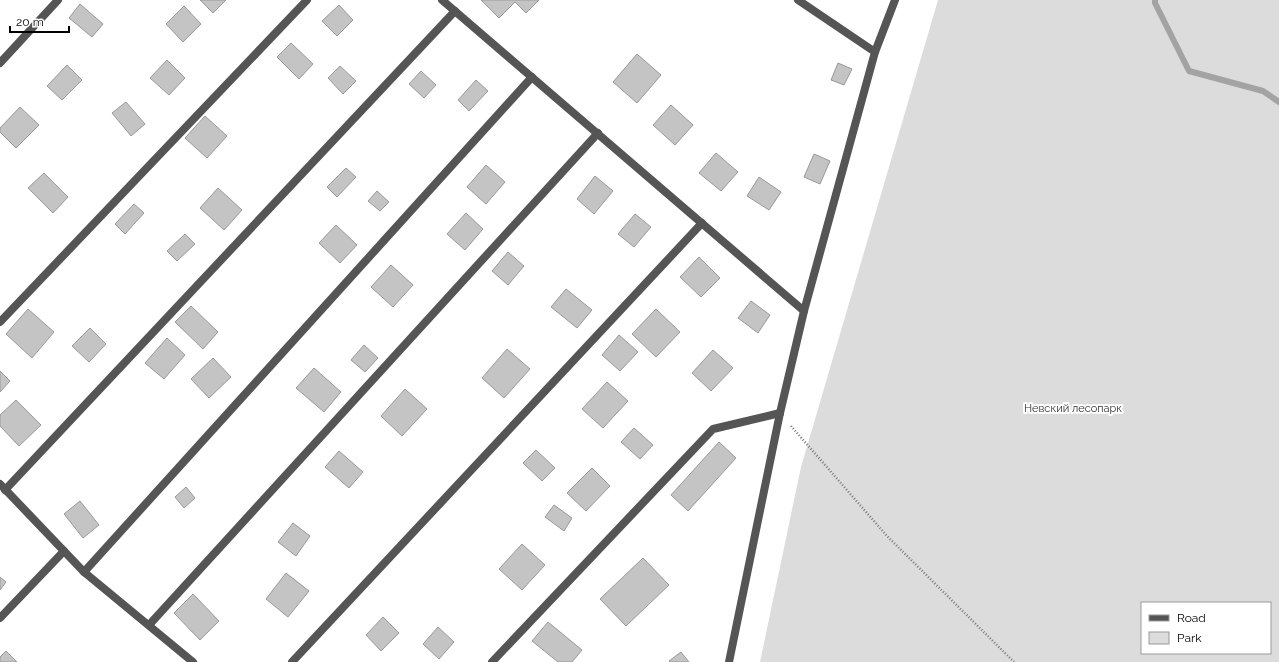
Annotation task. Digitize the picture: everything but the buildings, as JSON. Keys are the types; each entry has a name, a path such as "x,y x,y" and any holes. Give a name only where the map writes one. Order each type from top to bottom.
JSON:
{"street":[{"path":"0,63 58,0"},
{"path":"0,322 308,0"},
{"path":"442,0 804,311"},
{"path":"798,0 875,52"},
{"path":"729,662 780,413 804,311 875,52 895,0"},
{"path":"193,662 84,572 3,487 455,11"},
{"path":"84,572 532,77"},
{"path":"149,626 598,134"},
{"path":"292,662 702,224"},
{"path":"492,662 713,429 780,413"},
{"path":"0,618 64,551"}],"path":[{"path":"780,413 887,536 1014,662"}],"green space":[{"name":"Невский лесопарк","path":"938,0 1279,0 1279,662 760,662 801,467"}],"waterway":[{"path":"1155,0 1155,3 1189,71 1263,91 1279,102"}]}
